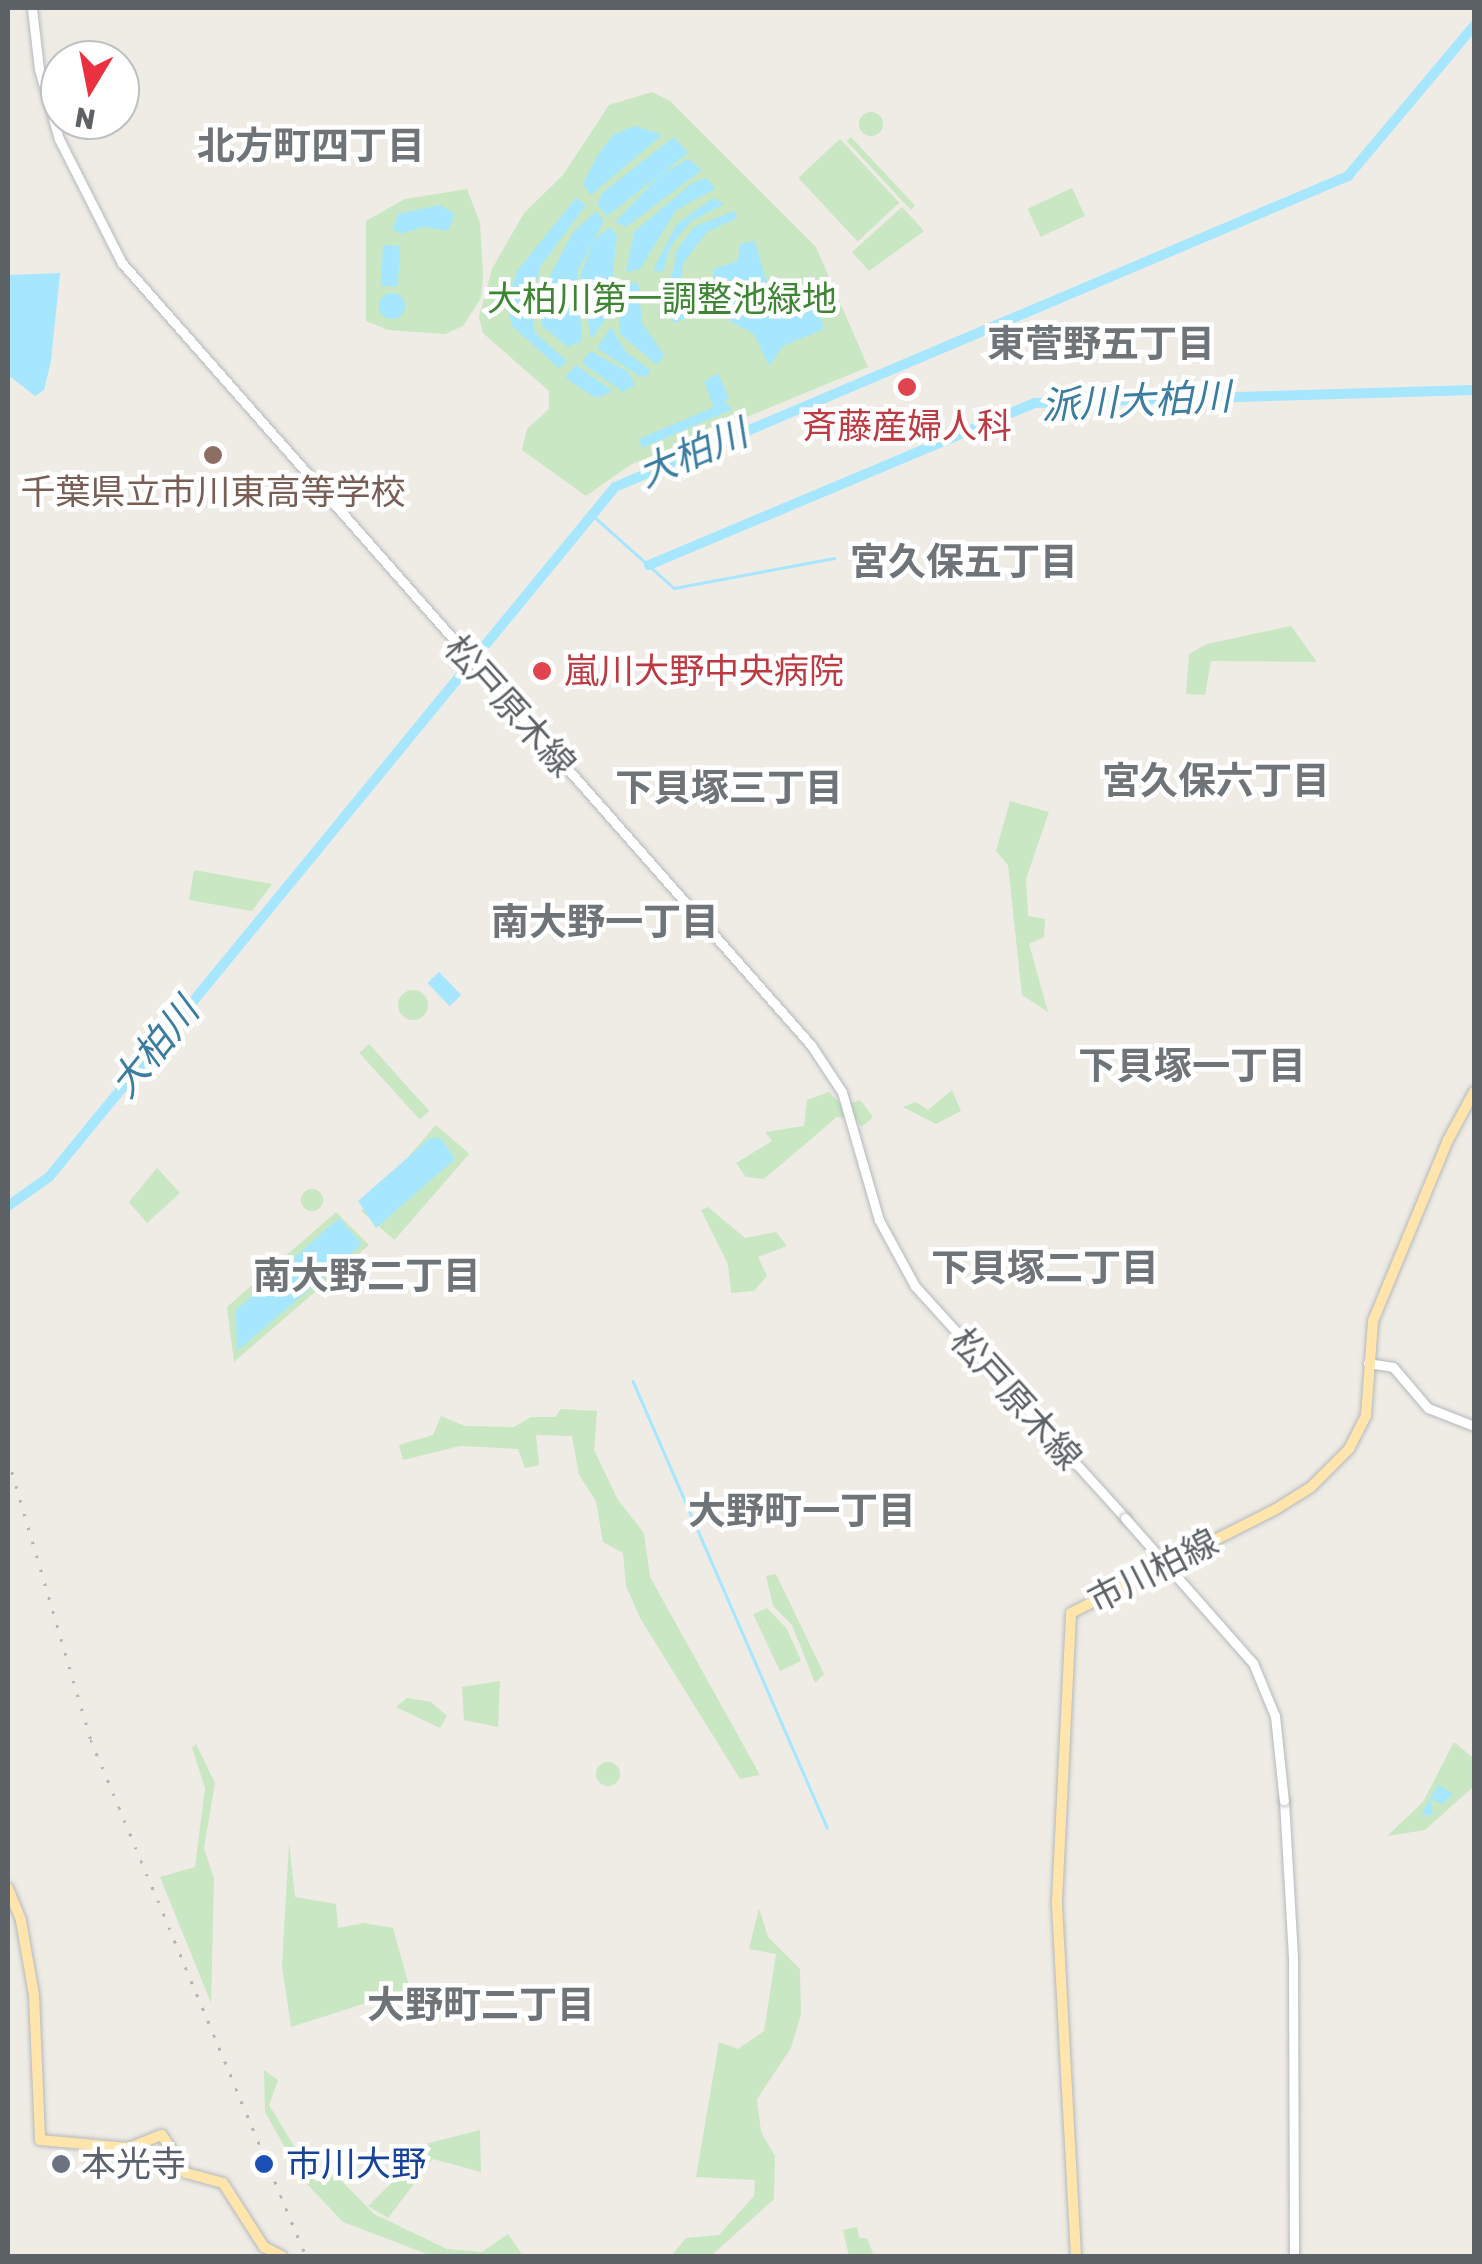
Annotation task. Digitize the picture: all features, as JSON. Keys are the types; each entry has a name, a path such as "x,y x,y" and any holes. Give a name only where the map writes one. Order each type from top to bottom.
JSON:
{"main road":[{"name":"松戸原木線","path":"32,8 39,69 59,139 112,249 473,665 821,1056 853,1120 879,1220 901,1264 1254,1664 1274,1716 1284,1801 1293,1958 1294,2256"},
{"name":"市川柏線","path":"1076,2256 1057,1901 1071,1613 1312,1487 1362,1426 1379,1304 1474,1092"},
{"path":"1368,1363 1388,1364 1428,1408 1474,1426"},
{"path":"8,1888 21,1921 34,1995 40,2140 136,2148 162,2135 186,2173 223,2183 264,2247 282,2256"}],"green space":[{"name":"大柏川第一調整池緑地","path":"652,92 670,101 816,247 868,367 630,465 586,496 522,450 527,429 549,409 549,391 483,333 479,317 492,269 524,213 563,175 609,105"},
{"path":"866,112 876,112 883,124 876,136 866,136 859,129 859,119"},
{"path":"851,137 915,206 911,210 847,141"},
{"path":"840,139 899,203 858,242 798,178"},
{"path":"1072,188 1085,216 1041,237 1028,209"},
{"path":"467,189 480,223 483,276 481,298 463,326 445,334 388,330 366,321 366,221 405,199"},
{"path":"902,207 924,231 869,271 852,252"},
{"path":"1291,626 1317,662 1211,661 1205,695 1186,694 1189,654 1207,644"},
{"path":"1010,801 1049,812 1026,879 1028,916 1045,919 1044,937 1029,944 1048,1012 1022,995 1008,865 996,851"},
{"path":"194,870 272,884 252,911 189,900"},
{"path":"413,990 427,999 428,1005 419,1019 413,1020 399,1011 398,1005 407,991"},
{"path":"369,1044 429,1111 420,1120 359,1053"},
{"path":"952,1090 961,1111 936,1124 903,1107 916,1102 928,1110"},
{"path":"829,1092 843,1106 860,1100 873,1117 862,1127 856,1119 837,1117 764,1179 746,1177 736,1163 772,1141 765,1132 804,1126 807,1100"},
{"path":"436,1125 469,1154 394,1240 361,1211"},
{"path":"157,1168 180,1193 147,1223 129,1202"},
{"path":"312,1189 320,1192 320,1208 312,1211 304,1208 301,1200 304,1192"},
{"path":"708,1207 745,1238 776,1232 787,1246 758,1257 767,1276 754,1291 731,1293 728,1264 701,1210"},
{"path":"336,1212 369,1245 234,1362 227,1307"},
{"path":"561,1409 597,1411 594,1450 618,1500 644,1533 650,1577 760,1775 740,1779 640,1618 626,1586 623,1553 603,1542 596,1501 579,1475 572,1436 536,1435 539,1465 525,1468 518,1449 460,1446 403,1460 399,1445 433,1435 441,1416 465,1426 514,1427 531,1417 555,1417"},
{"path":"776,1574 824,1674 815,1683 792,1625 773,1606 766,1576"},
{"path":"767,1608 787,1629 801,1661 780,1671 753,1614"},
{"path":"500,1681 498,1727 464,1720 462,1687"},
{"path":"407,1698 431,1702 447,1716 440,1728 396,1707"},
{"path":"1454,1742 1474,1759 1474,1786 1425,1830 1387,1836 1423,1802"},
{"path":"196,1744 215,1783 204,1848 214,1879 211,2003 160,1877 195,1867 205,1788 192,1748"},
{"path":"608,1762 620,1774 608,1786 596,1774"},
{"path":"289,1843 295,1897 336,1904 338,1928 364,1923 393,1928 410,1989 291,2027 282,1966"},
{"path":"759,1908 768,1937 800,1969 801,2014 791,2048 757,2099 761,2132 775,2156 774,2199 711,2256 671,2256 686,2238 719,2235 754,2196 755,2180 696,2177 719,2042 738,2049 764,2031 776,1954 749,1949"},
{"path":"264,2070 278,2080 269,2105 316,2182 336,2175 374,2214 447,2249 482,2252 508,2234 523,2256 432,2256 343,2222 304,2181 265,2112"},
{"path":"480,2130 481,2172 433,2159 388,2218 368,2206 418,2157 418,2146"},
{"path":"857,2227 859,2238 867,2238 874,2256 849,2256 843,2230"}],"water":[{"path":"635,126 662,135 591,195 583,184 598,155 613,135"},
{"path":"674,137 688,153 607,216 597,204 603,192"},
{"path":"688,159 702,170 626,227 615,222 660,175"},
{"path":"707,178 715,189 676,210 640,269 626,272 634,232 692,183"},
{"path":"576,198 586,205 540,267 530,306 535,333 567,361 559,368 512,326 506,299 518,270"},
{"path":"713,198 724,204 691,221 670,247 663,272 653,270 677,224"},
{"path":"439,205 455,214 448,231 424,227 400,234 393,229 398,214"},
{"path":"596,211 604,221 577,272 582,341 568,347 542,326 538,299 573,232"},
{"path":"734,211 737,218 707,232 683,263 680,290 689,317 674,323 666,302 677,250 694,227"},
{"path":"610,227 617,236 608,316 591,339 580,275 594,240"},
{"path":"755,241 767,284 818,310 824,329 783,346 769,366 754,334 730,321 713,283 714,269 738,261 740,244"},
{"path":"383,245 400,246 398,287 381,286"},
{"path":"60,273 51,361 44,390 35,396 8,375 8,275"},
{"path":"638,282 642,323 664,355 657,365 619,333 619,287"},
{"path":"392,293 401,297 405,306 401,315 392,319 383,315 379,306 383,297"},
{"path":"611,327 626,352 650,370 648,375 641,377 597,348"},
{"path":"590,351 628,372 635,385 623,392 582,363"},
{"path":"576,365 613,391 596,398 580,388 565,377"},
{"path":"718,373 729,399 724,402 733,409 642,448 639,439 714,407 704,382"},
{"path":"439,972 461,995 450,1006 427,983"},
{"path":"430,1138 441,1138 455,1159 376,1228 358,1201"},
{"path":"339,1218 362,1244 237,1351 236,1310"},
{"path":"1438,1785 1453,1794 1443,1804 1430,1799"},
{"path":"1430,1799 1433,1815 1421,1815"}],"waterway":[{"name":"大柏川","path":"8,1206 49,1177 615,487 1348,176 1474,26"},
{"name":"派川大柏川","path":"649,565 1034,403 1474,390"},
{"name":"派川大柏川","path":"589,512 674,588 834,558"},
{"path":"633,1381 827,1828"}],"railway":[{"path":"8,1458 91,1740 306,2256"}],"place":[{"name":"斉藤産婦人科","path":"907,387"},
{"name":"千葉県立市川東高等学校","path":"213,455"},
{"name":"嵐川大野中央病院","path":"542,671"},
{"name":"本光寺","path":"61,2164"},
{"name":"市川大野","path":"264,2164"}],"district":[{"name":"北方町四丁目","path":"311,147"},
{"name":"東菅野五丁目","path":"1101,345"},
{"name":"宮久保五丁目","path":"964,563"},
{"name":"宮久保六丁目","path":"1216,782"},
{"name":"下貝塚三丁目","path":"729,789"},
{"name":"南大野一丁目","path":"605,923"},
{"name":"下貝塚一丁目","path":"1192,1067"},
{"name":"下貝塚二丁目","path":"1045,1269"},
{"name":"南大野二丁目","path":"367,1277"},
{"name":"大野町一丁目","path":"802,1512"},
{"name":"大野町二丁目","path":"481,2006"}]}
